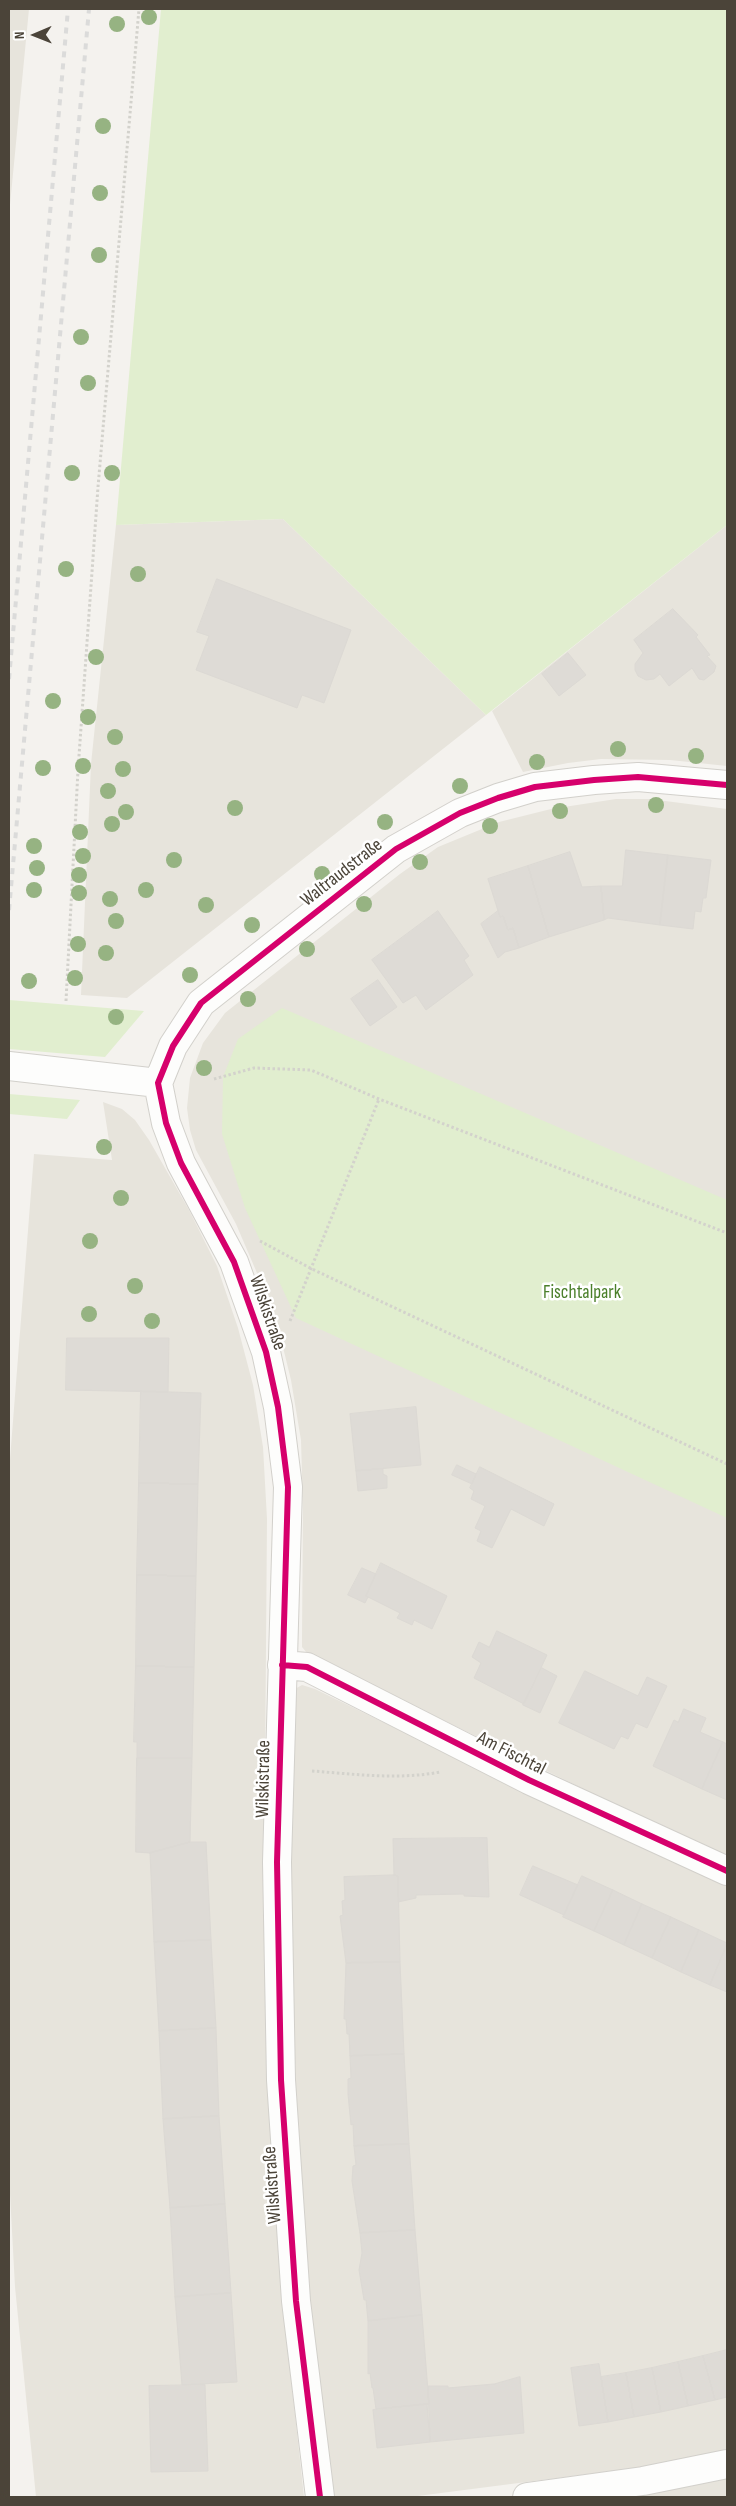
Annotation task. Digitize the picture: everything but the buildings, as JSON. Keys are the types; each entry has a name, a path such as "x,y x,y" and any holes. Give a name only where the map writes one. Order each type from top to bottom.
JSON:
{"street":[{"name":"Waltraudstraße","path":"158,1083 173,1046 201,1003 396,849 460,813 498,798 535,787 594,780 638,777 727,785"},
{"path":"9,1066 158,1083"},
{"name":"Wilskistraße","path":"158,1083 166,1123 181,1163 234,1262 266,1352 278,1407 288,1487 277,1862 281,2080 296,2301 320,2497"},
{"name":"Am Fischtal","path":"282,1665 307,1667 529,1780 727,1871"},
{"path":"527,2497 643,2482 727,2464"}],"path":[{"path":"66,1001 78,770 97,506 139,9"},
{"path":"214,1079 254,1068 307,1069 379,1099 727,1234"},
{"path":"287,1326 312,1269 379,1099"},
{"path":"255,1238 312,1269 727,1464"},
{"path":"310,1771 366,1775 427,1775 445,1771"}],"shaded area":[{"path":"9,9 29,9 9,215"},
{"path":"283,519 486,715 127,998 81,995 91,764 116,525"},
{"path":"727,525 727,766 670,760 601,759 523,772 492,711"},
{"path":"616,799 650,799 727,809 727,1855 626,1810 307,1653 302,1647 303,1509 301,1440 291,1380 280,1335 263,1287 236,1224 196,1150 190,1130 187,1108 190,1078 203,1043 225,1013 400,874 438,847 499,822 551,809"},
{"path":"103,1102 122,1109 135,1120 149,1140 189,1210 217,1266 238,1328 253,1385 263,1447 267,1519 264,1903 269,2076 275,2191 289,2359 304,2497 36,2497 15,2287 9,2175 9,1472 34,1154 112,1160"},
{"path":"302,1685 315,1689 584,1820 727,1885 727,2449 666,2464 410,2497 333,2497 330,2489 310,2302 296,2094 290,1871 295,1689"},
{"path":"727,2477 727,2497 626,2497 692,2486"}],"green space":[{"path":"161,9 727,9 727,525 486,715 283,519 116,525"},
{"path":"9,1000 144,1011 105,1057 9,1049"},
{"name":"Fischtalpark","path":"282,1008 727,1200 727,1518 296,1318 245,1208 222,1134 223,1077 238,1039"},
{"path":"9,1094 80,1100 67,1119 9,1114"}],"railway":[{"path":"9,679 68,9"},
{"path":"9,910 89,9"}],"cycle path":[{"path":"320,2497 296,2301 281,2080 277,1862 288,1487 278,1407 266,1352 234,1262 181,1163 166,1123 158,1083 173,1046 201,1003 396,849 460,813 498,798 535,787 594,780 638,777 727,785"},
{"path":"282,1665 307,1667 529,1780 727,1871"}]}
